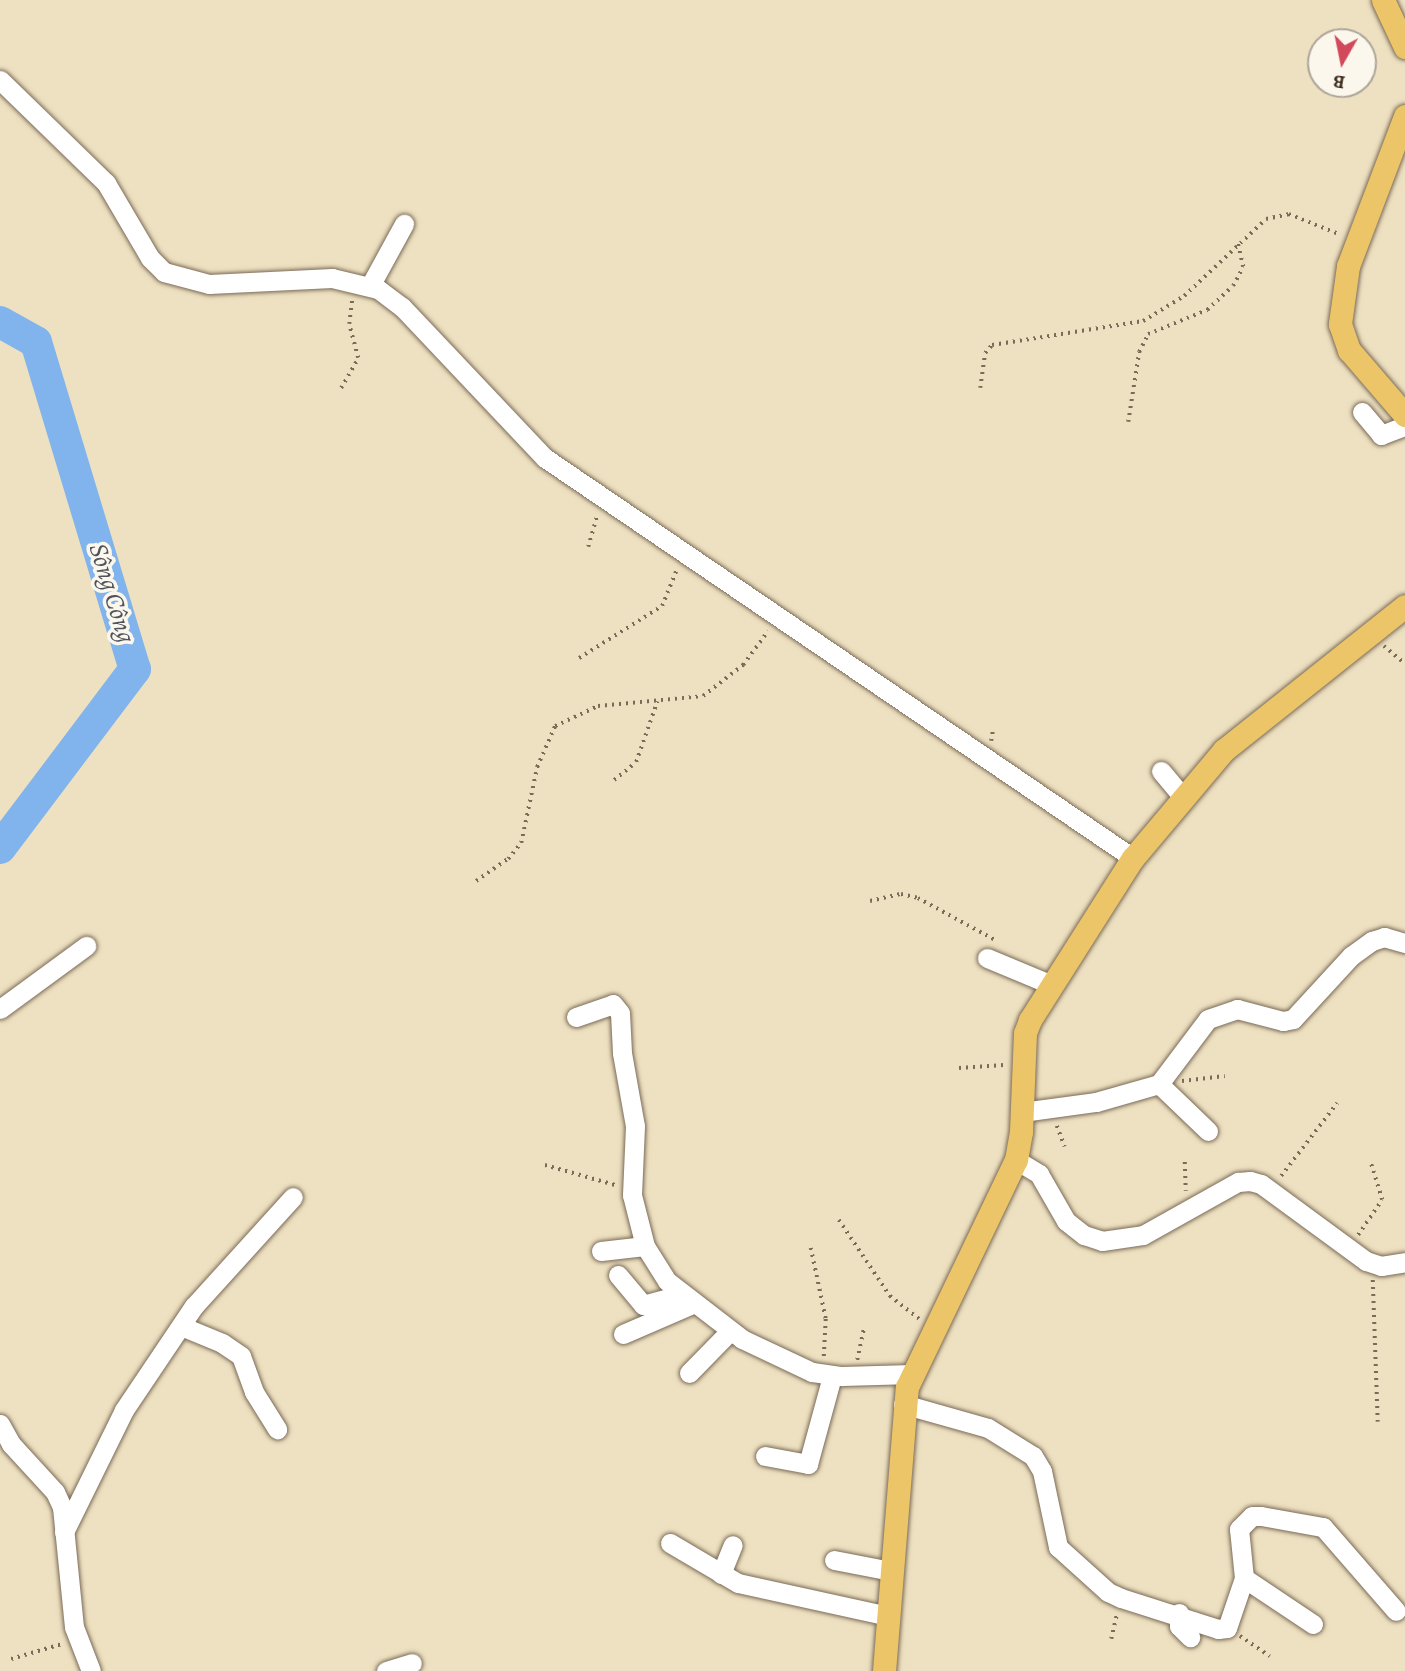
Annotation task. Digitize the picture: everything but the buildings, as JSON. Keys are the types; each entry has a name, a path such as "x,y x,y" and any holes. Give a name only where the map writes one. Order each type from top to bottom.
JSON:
{"main road":[{"path":"1383,0 1405,47"},
{"path":"1405,116 1357,242 1340,297 1340,324 1349,350 1405,415"},
{"path":"884,1671 904,1404 912,1374 932,1328 1016,1160 1022,1112 1025,1033 1052,985 1133,858 1184,797 1248,727 1405,606"}],"street":[{"path":"0,80 106,183 150,258 164,272 209,284 362,283 402,307 545,458 1133,858"},
{"path":"362,283 404,224"},
{"path":"1362,412 1381,435 1405,426"},
{"path":"1161,771 1184,797"},
{"path":"1022,1112 1052,1110 1161,1081 1208,1020 1237,1009 1283,1021 1293,1019 1351,956 1372,941 1384,937 1405,943"},
{"path":"0,1009 86,947"},
{"path":"994,951 1052,985"},
{"path":"576,1017 613,1004 620,1013 635,1126 631,1189 645,1247 654,1265 730,1331 827,1375 912,1374"},
{"path":"1161,1081 1208,1130"},
{"path":"1016,1160 1039,1174 1066,1221 1083,1235 1102,1241 1143,1235 1238,1182 1250,1181 1270,1191 1373,1263 1405,1262"},
{"path":"64,1532 124,1410 181,1326 293,1197"},
{"path":"601,1251 645,1247"},
{"path":"618,1275 643,1305 689,1298"},
{"path":"623,1334 689,1298"},
{"path":"181,1326 241,1356 254,1392 277,1429"},
{"path":"689,1373 730,1331"},
{"path":"765,1456 808,1464 827,1375"},
{"path":"904,1404 988,1428 1033,1456 1041,1471 1058,1547 1108,1592 1121,1598 1179,1613 1219,1629 1227,1628 1244,1578 1237,1537 1243,1521 1261,1516 1317,1525 1327,1531 1396,1611"},
{"path":"0,1423 10,1444 55,1492 64,1532 77,1640 90,1671"},
{"path":"670,1543 738,1583 820,1604 888,1616"},
{"path":"721,1574 733,1545"},
{"path":"834,1560 891,1571"},
{"path":"1244,1578 1313,1624"},
{"path":"1179,1613 1179,1626 1189,1637"},
{"path":"386,1671 412,1663"}],"path":[{"path":"980,388 985,353 992,345 1143,321 1184,296 1237,242 1266,219 1289,214 1357,242"},
{"path":"1128,422 1139,352 1148,334 1207,310 1233,286 1243,267 1237,242"},
{"path":"341,388 358,358 349,324 362,283"},
{"path":"588,547 602,499"},
{"path":"579,657 662,606 682,553"},
{"path":"476,881 508,859 521,843 537,767 555,726 598,706 703,696 722,684 743,665 778,618"},
{"path":"614,780 636,762 658,701"},
{"path":"870,901 890,895 918,898 994,951"},
{"path":"960,1068 1023,1064"},
{"path":"1161,1081 1209,1081 1225,1076"},
{"path":"1270,1191 1337,1103"},
{"path":"1052,1110 1065,1147"},
{"path":"1349,1248 1381,1207 1382,1191 1370,1161"},
{"path":"1185,1162 1186,1211"},
{"path":"545,1165 631,1189"},
{"path":"839,1220 890,1296 932,1328"},
{"path":"811,1248 826,1319 827,1375"},
{"path":"1373,1263 1378,1422"},
{"path":"855,1376 864,1327"},
{"path":"1111,1639 1121,1598"},
{"path":"1227,1628 1270,1656"},
{"path":"11,1659 77,1640"}],"waterway":[{"name":"Sông Công","path":"0,322 36,342 135,669 0,848"}]}
